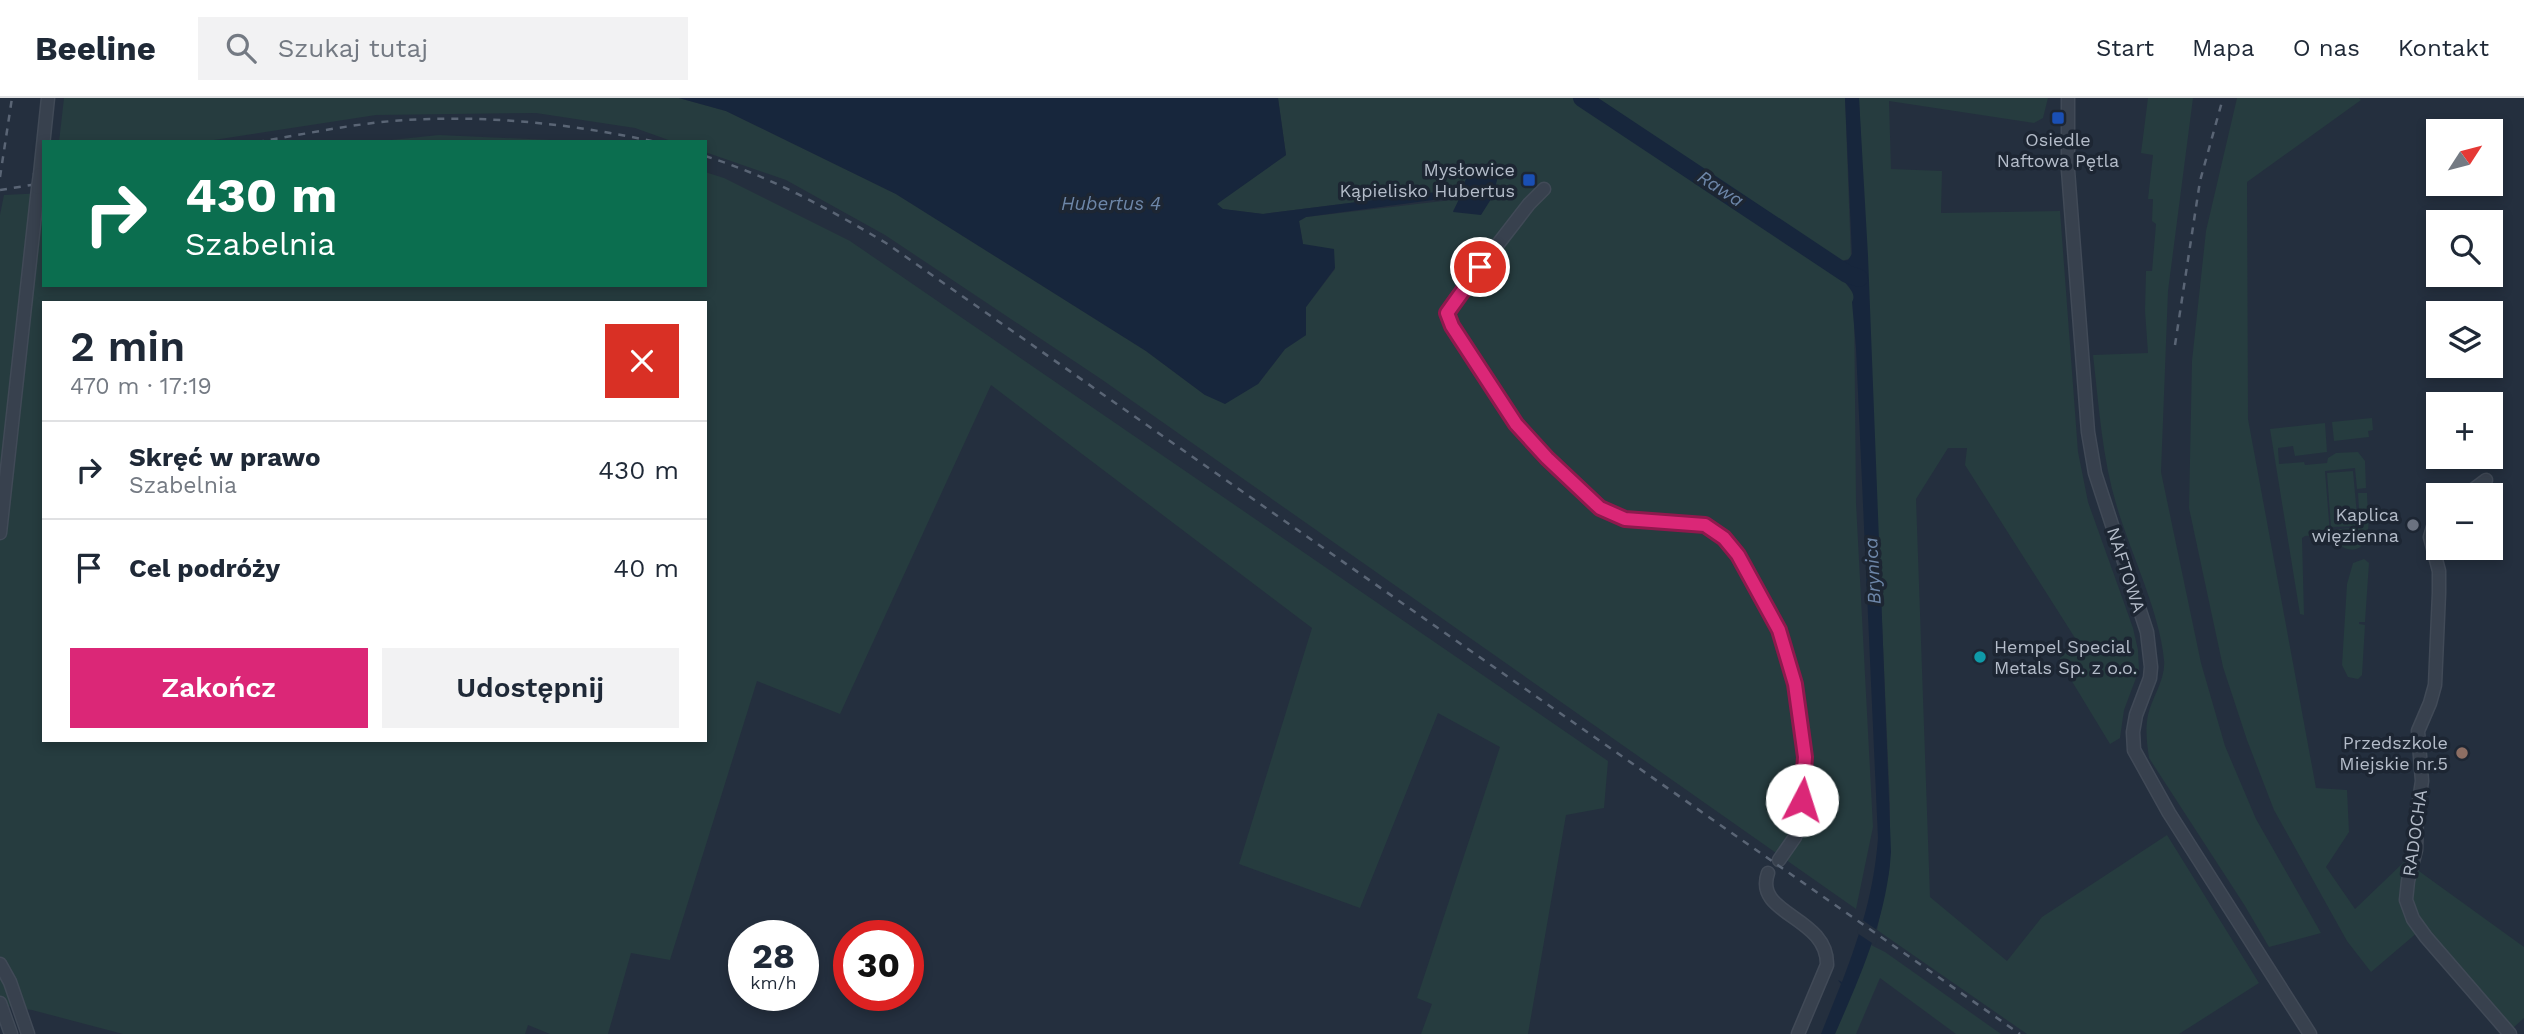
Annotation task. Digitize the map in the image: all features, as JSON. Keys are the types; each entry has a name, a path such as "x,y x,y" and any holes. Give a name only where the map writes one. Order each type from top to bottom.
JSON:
{"street":[{"path":"44,140 48,98"},
{"name":"NAFTOWA","path":"2068,98 2068,170 2088,432 2095,472 2147,632 2151,654 2150,678 2136,715 2134,750 2169,813 2310,1034"},
{"path":"0,533 42,155"},
{"path":"1544,189 1529,204 1447,313 1452,326 1516,424 1547,458 1600,508 1625,519 1705,525 1724,538 1738,555 1779,630 1795,684 1805,757 1800,821 1795,837 1779,860"},
{"path":"2482,483 2486,480"},
{"name":"RADOCHA","path":"2436,560 2439,571 2435,685 2417,731 2422,781 2417,814 2416,850 2406,900 2413,919 2426,937 2510,1034"},
{"path":"1768,873 1766,892 1824,943 1827,954 1827,965 1798,1034"},
{"path":"0,964 10,982 28,1034"},
{"path":"0,1033 2,1008"},
{"path":"2,1008 11,1034"}],"green space":[{"path":"64,98 679,98 726,111 896,194 1146,351 1205,395 1258,384 1285,349 1306,335 1306,307 1335,269 1303,244 1299,221 1306,217 1460,199 1453,211 1493,196 1498,172 1472,167 1462,189 1263,214 1222,209 1216,204 1286,155 1278,98 1578,98 1818,258 1843,280 1854,294 1856,503 1873,827 1856,909 1101,379 885,235 786,180 707,153 707,140 668,140 635,128 536,113 376,115 214,140 59,140"},
{"path":"1586,98 1845,98 1851,258 1842,261 1820,253"},
{"path":"1859,98 2048,98 2043,118 2034,123 1889,101 1891,169 1942,171 1941,213 2060,211 2078,452 2088,502 2133,628 2138,650 2139,670 2124,710 2120,738 2110,744 2059,660 2075,638 1965,465 1967,448 1948,448 1916,499 1930,897 2007,961 2042,917 2167,835 2259,983 2179,1034 2027,1034 1877,930 1890,866 1890,805"},
{"path":"2148,98 2193,98 2168,291 2161,472 2201,663 2225,746 2256,819 2321,933 2269,947 2149,758 2147,721 2163,674 2164,660 2151,603 2117,507 2102,432 2093,355 2148,353 2146,271 2152,271 2156,224 2152,221 2153,199 2148,199 2153,155 2141,153"},
{"path":"2237,98 2361,100 2247,182 2248,419 2316,788 2347,790 2349,832 2326,867 2355,909 2405,861 2524,947 2524,1018 2513,1028 2425,926 2371,972 2347,941 2274,810 2223,667 2189,508 2192,361 2206,231"},
{"path":"439,135 550,140 391,140"},
{"path":"707,173 724,178 850,241 1608,761 1604,808 1566,815 1528,1034 1421,1034 1432,1004 1417,998 1500,747 1438,713 1360,908 1239,864 1312,628 991,385 840,714 757,681 670,960 631,953 608,1034 550,1034 528,1025 525,1034 123,1034 32,1010 0,1005 0,215 4,195 42,193 42,287 707,287"},
{"path":"2372,418 2373,430 2368,431 2369,437 2334,441 2332,422"},
{"path":"2325,423 2327,452 2295,456 2293,446 2278,448 2279,464 2327,463 2328,458 2336,453 2358,452 2365,461 2366,488 2357,489 2355,468 2325,471 2330,534 2302,538 2304,615 2300,614 2270,429"},
{"path":"2353,471 2358,526 2331,527 2327,473"},
{"path":"2358,493 2367,493 2368,528 2362,545 2352,550 2341,546 2331,530 2360,527"},
{"path":"2364,559 2369,563 2365,622 2359,622 2365,625 2362,675 2358,679 2348,677 2342,665 2347,584 2353,563"},
{"path":"1871,945 1885,952 2001,1034 1956,1034 1880,978 1856,1034 1835,1034"}],"water":[{"name":"Hubertus 4","path":"679,98 1278,98 1286,155 1217,204 1223,209 1263,214 1461,189 1472,167 1499,172 1493,196 1481,215 1453,212 1459,199 1455,197 1306,217 1299,221 1303,244 1334,249 1335,268 1306,307 1306,335 1285,349 1258,384 1225,404 1205,395 1146,351 896,194 726,111"},
{"name":"Brynica","path":"1845,98 1859,98 1868,256 1891,852 1884,899 1863,967 1835,1034 1821,1034 1841,984 1838,980 1842,982 1861,928 1870,894 1878,838 1853,296 1843,280 1852,275 1842,261 1848,260 1852,254"}],"pier":[{"path":"1861,919 1880,932 1875,945 1857,933"}],"waterway":[{"name":"Rawa","path":"1582,98 1847,274 1859,278"},
{"name":"Rawa","path":"1629,136 1632,132"},
{"path":"1493,196 1514,197"}],"railway":[{"path":"0,177 12,98"},
{"path":"2175,345 2200,181 2223,98"},
{"path":"268,140 369,124 438,119 532,122 646,140"},
{"path":"707,157 798,194 886,243 2020,1034"},
{"path":"0,190 42,183"}],"place":[{"name":"Osiedle Naftowa Pętla","path":"2058,118"},
{"name":"Mysłowice Kąpielisko Hubertus","path":"1529,180"},
{"name":"Kaplica więzienna","path":"2413,525"},
{"name":"Hempel Special Metals Sp. z o.o.","path":"1980,657"},
{"name":"Przedszkole Miejskie nr.5","path":"2462,753"}],"route":[{"path":"1480,267 1447,313 1452,326 1516,424 1547,458 1600,508 1625,519 1705,525 1724,538 1754,581 1779,630 1795,684 1805,757 1802,800"}]}
